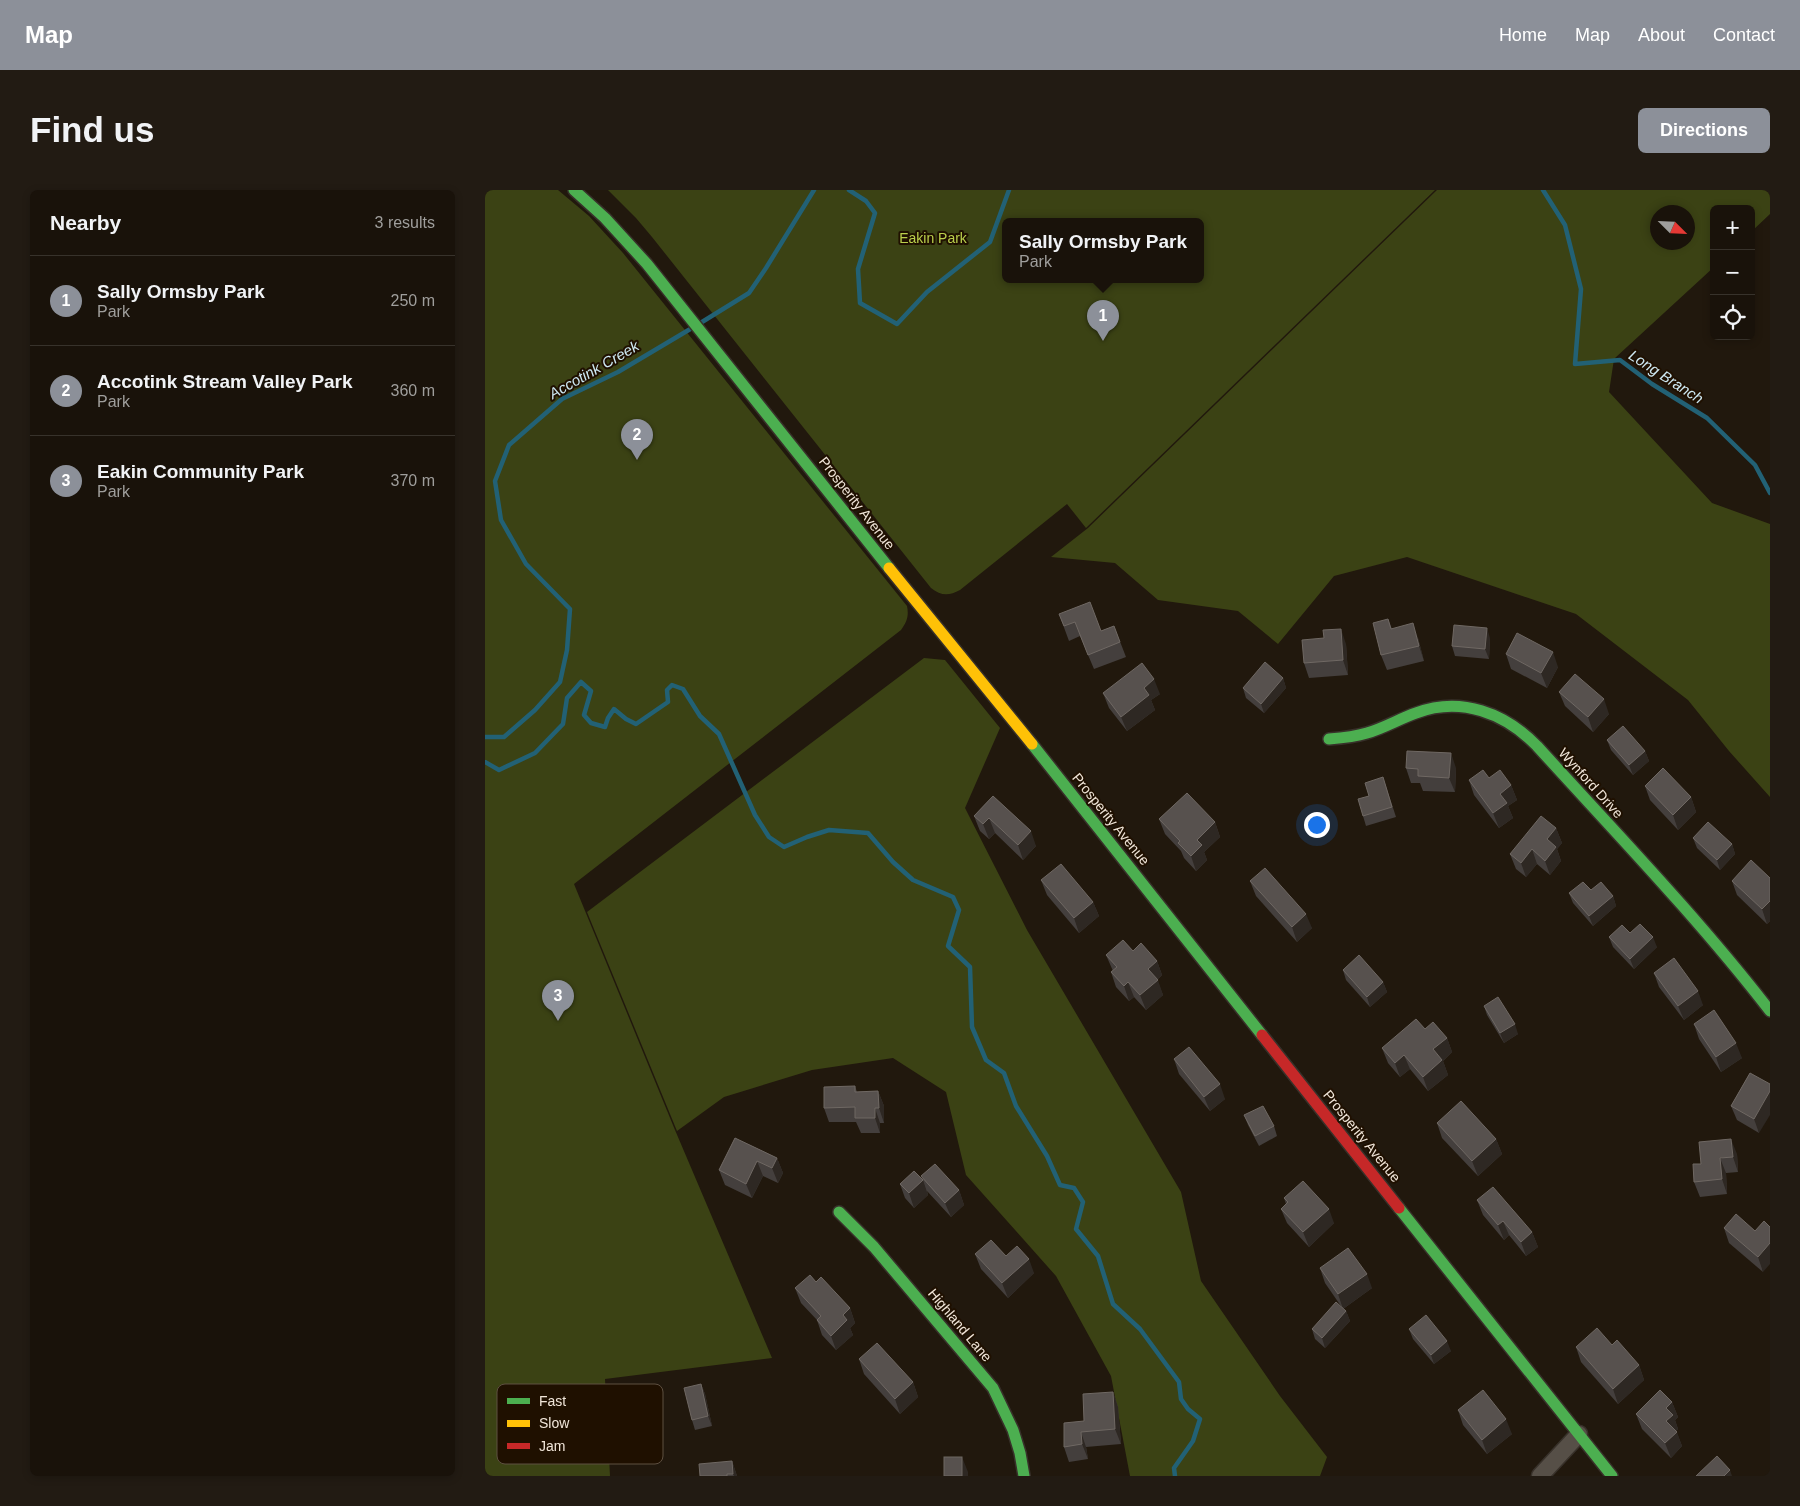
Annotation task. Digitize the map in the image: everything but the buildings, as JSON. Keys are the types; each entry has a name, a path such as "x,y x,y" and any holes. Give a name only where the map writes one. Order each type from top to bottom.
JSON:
{"main road":[{"name":"Prosperity Avenue","path":"575,190 604,216 676,299 836,502 1243,1008 1612,1476"},
{"name":"Wynford Drive","path":"1329,739 1349,738 1368,733 1405,716 1426,709 1447,706 1467,707 1487,712 1506,720 1532,741 1662,883 1738,968 1770,1011"},
{"name":"Highland Lane","path":"839,1212 874,1247 993,1388 1006,1409 1014,1430 1022,1459 1024,1476"}],"street":[{"path":"1540,1476 1579,1434"}],"green space":[{"path":"485,190 558,190 589,216 623,253 907,606 908,613 901,630 574,884 675,1130 772,1358 605,1379 605,1384 497,1384 497,1464 609,1464 610,1476 485,1476"},
{"name":"Eakin Park","path":"608,190 1435,190 1086,528 1067,504 960,590 945,594 938,593 931,588 652,237"},
{"path":"1437,190 1770,190 1770,214 1755,228 1755,205 1710,205 1710,271 1615,358 1616,360 1614,359 1609,392 1712,503 1770,524 1770,797 1729,751 1688,700 1576,614 1407,557 1334,576 1278,644 1238,611 1158,600 1115,563 1051,557 1088,528"},
{"path":"924,658 945,660 1000,728 965,808 1027,930 1181,1192 1201,1281 1280,1396 1327,1457 1320,1476 1130,1476 1111,1376 1056,1276 966,1175 946,1092 893,1058 812,1070 724,1097 677,1131 587,912"}],"waterway":[{"name":"Accotink Creek","path":"702,322 749,293 814,190"},
{"name":"Accotink Creek","path":"849,190 866,201 875,213 858,269 860,303 897,324 927,292 990,242 1009,190"},
{"name":"Long Branch","path":"1543,190 1565,225 1581,289 1575,364 1620,360 1652,384 1707,418 1755,465 1770,493"},
{"name":"Accotink Creek","path":"485,737 504,737 535,710 560,682 567,650 570,609 526,564 501,520 495,481 509,445 562,399 618,372 692,328"},
{"path":"485,762 499,770 535,753 563,724 567,698 581,682 591,691 584,715 591,723 605,727 614,709 626,719 636,724 668,702 667,690 672,685 683,689 700,716 719,734 755,815 769,837 784,847 829,830 868,833 893,862 913,880 953,897 959,910 948,946 970,967 972,1027 986,1060 1004,1073 1016,1106 1047,1156 1060,1185 1074,1188 1083,1202 1076,1229 1098,1256 1113,1304 1140,1329 1179,1382 1181,1399 1188,1409 1200,1419 1193,1441 1174,1468 1175,1476"}],"traffic: fast":[{"path":"574,190 605,218 647,264 889,568"},
{"path":"1329,739 1362,734 1379,729 1416,713 1449,706 1466,707 1481,711 1511,725 1537,746 1656,876 1743,976 1770,1011"},
{"path":"1032,744 1262,1035"},
{"path":"1399,1208 1612,1476"},
{"path":"839,1212 874,1247 993,1388 1013,1430 1024,1476"}],"traffic: slow":[{"path":"889,568 1032,744"}],"traffic: jam":[{"path":"1262,1035 1399,1208"}],"place":[{"name":"Sally Ormsby Park","path":"1103,341"},
{"name":"Accotink Stream Valley Park","path":"637,460"},
{"name":"Eakin Community Park","path":"558,1021"}]}
